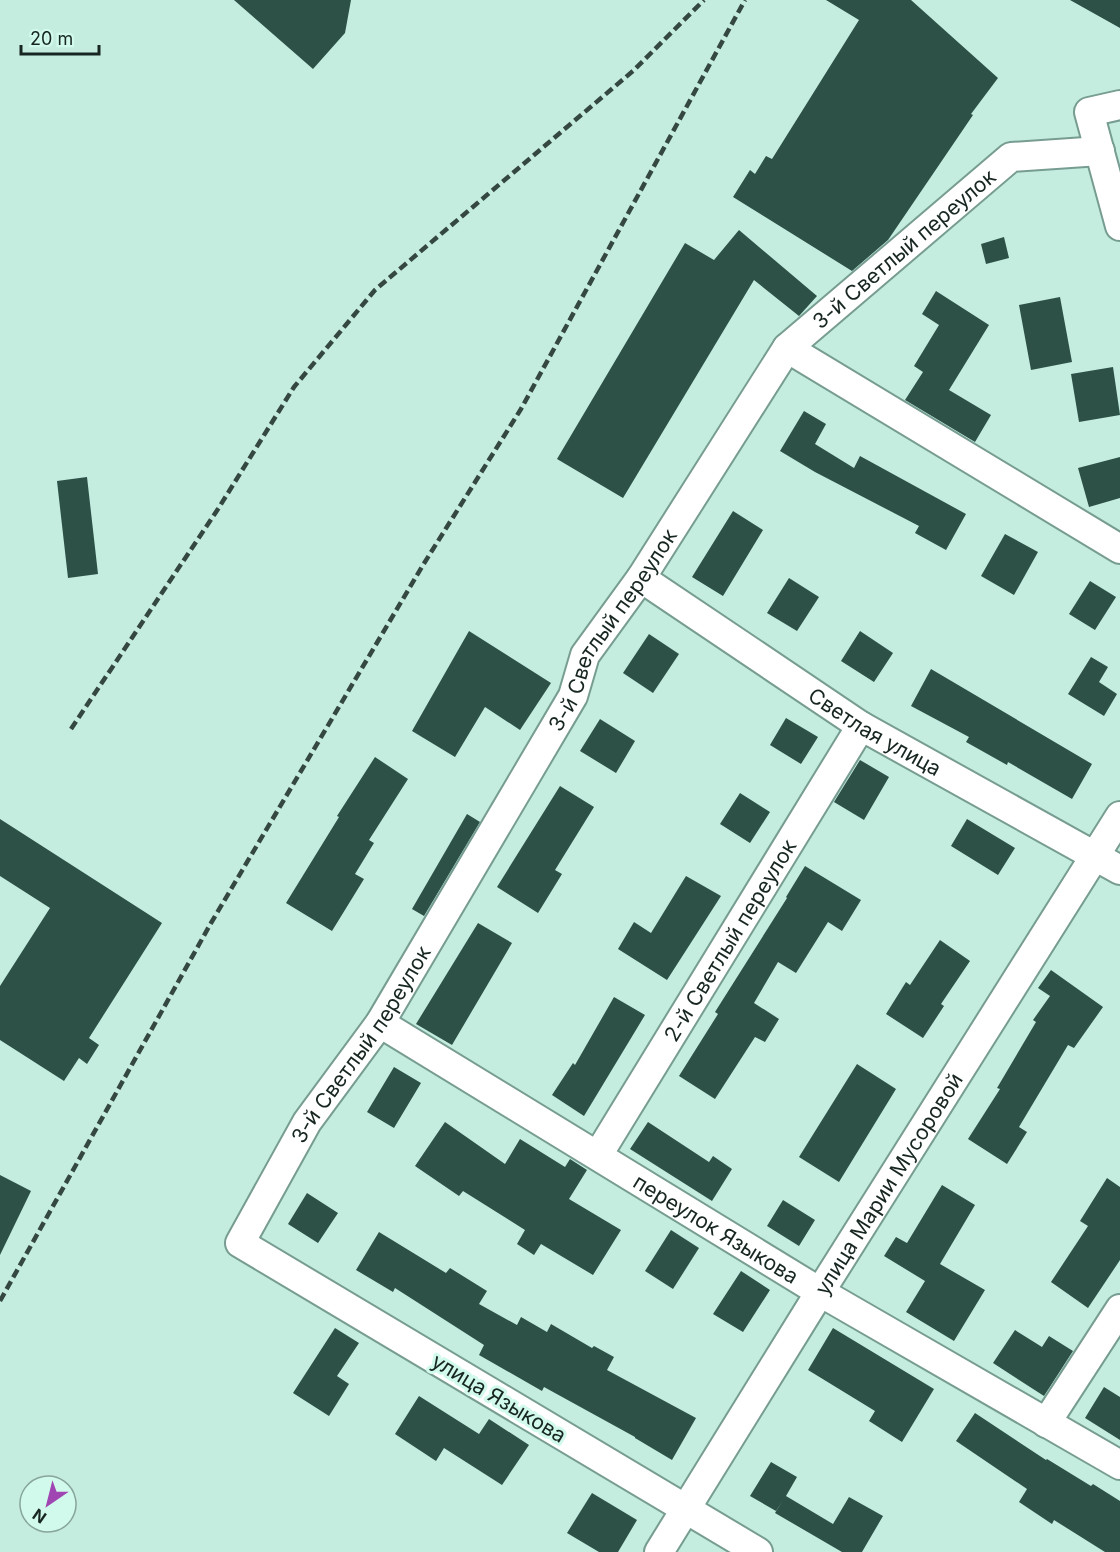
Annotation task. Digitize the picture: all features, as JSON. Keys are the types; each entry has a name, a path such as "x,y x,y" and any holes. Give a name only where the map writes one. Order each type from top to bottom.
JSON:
{"street":[{"path":"1120,105 1089,112 1120,226"},
{"name":"3-й Светлый переулок","path":"240,1243 308,1122 380,1023 573,696 585,655 641,578 787,348 1011,157 1100,151"},
{"path":"787,348 1120,549"},
{"name":"Светлая улица","path":"641,578 861,726 1120,870"},
{"name":"2-й Светлый переулок","path":"598,1155 861,726"},
{"name":"улица Марии Мусоровой","path":"659,1552 1120,816"},
{"name":"переулок Языкова","path":"380,1023 820,1292 1120,1465"},
{"name":"улица Языкова","path":"240,1243 758,1552"},
{"path":"1046,1423 1120,1309"}],"building":[{"path":"234,0 351,0 345,33 313,69"},
{"path":"826,0 911,0 998,78 971,114 973,115 888,240 852,271 733,197 750,170 755,174 766,156 772,159 859,20"},
{"path":"1070,0 1120,0 1120,28"},
{"path":"739,230 817,296 799,316 754,280 623,498 557,459 685,243 714,260"},
{"path":"1004,237 1009,258 986,264 981,244"},
{"path":"936,291 989,325 949,390 991,415 975,442 905,400 923,372 914,366 939,325 922,314"},
{"path":"1060,297 1072,362 1031,370 1019,305"},
{"path":"1113,367 1120,415 1079,422 1071,374"},
{"path":"804,411 826,424 815,444 854,468 860,456 966,514 946,550 915,533 919,526 815,472 780,451"},
{"path":"1120,457 1120,498 1089,507 1078,468"},
{"path":"87,477 98,574 68,578 57,481"},
{"path":"733,511 763,530 723,596 692,577"},
{"path":"1005,534 1038,552 1014,595 981,576"},
{"path":"789,578 819,597 797,631 767,613"},
{"path":"1090,581 1116,597 1095,630 1069,614"},
{"path":"469,631 551,683 520,730 485,707 455,757 412,731"},
{"path":"860,631 893,653 874,682 841,661"},
{"path":"649,634 679,654 653,693 623,673"},
{"path":"1091,657 1108,667 1099,682 1117,694 1104,716 1068,694"},
{"path":"931,669 1092,764 1072,799 1008,762 1007,765 966,742 969,737 911,706"},
{"path":"786,718 818,737 801,764 770,745"},
{"path":"600,719 635,741 616,773 580,751"},
{"path":"375,757 408,779 369,840 374,843 355,874 364,879 332,931 286,903"},
{"path":"860,760 889,777 864,820 834,802"},
{"path":"560,786 594,807 555,870 562,874 538,913 497,887"},
{"path":"740,793 770,812 750,843 720,824"},
{"path":"467,814 480,822 424,916 412,909"},
{"path":"0,819 162,923 89,1038 99,1045 87,1064 79,1058 64,1081 0,1040 0,986 50,908 0,876"},
{"path":"967,819 1015,848 998,875 951,846"},
{"path":"805,866 861,900 842,931 828,922 796,973 778,962 754,1003 779,1019 765,1042 755,1037 715,1099 679,1076 718,1014 715,1012"},
{"path":"686,876 721,896 667,980 618,949 634,922 651,933"},
{"path":"478,923 512,943 452,1045 416,1024"},
{"path":"940,940 970,961 941,1004 944,1006 923,1038 886,1014 906,982 910,985"},
{"path":"1051,970 1103,1007 1074,1048 1068,1045 1019,1127 1027,1132 1007,1164 968,1139 1000,1089 997,1088 1036,1022 1033,1020 1050,996 1038,988"},
{"path":"614,997 645,1015 584,1116 552,1095 573,1063 575,1065"},
{"path":"857,1064 896,1089 839,1182 799,1157"},
{"path":"394,1067 421,1083 394,1128 367,1112"},
{"path":"445,1122 505,1164 520,1139 565,1167 570,1159 587,1170 569,1199 621,1230 593,1275 541,1244 534,1255 517,1244 525,1230 463,1191 459,1196 415,1166"},
{"path":"648,1122 709,1162 713,1156 732,1169 712,1201 630,1149"},
{"path":"0,1175 31,1191 0,1255"},
{"path":"1107,1178 1120,1187 1120,1260 1088,1308 1051,1282 1088,1226 1080,1221"},
{"path":"942,1185 975,1205 940,1264 985,1290 954,1341 906,1312 925,1281 884,1256 896,1237 907,1243"},
{"path":"307,1193 338,1213 318,1243 288,1224"},
{"path":"783,1200 815,1220 799,1246 767,1226"},
{"path":"671,1230 699,1248 673,1289 645,1271"},
{"path":"379,1232 446,1273 450,1268 487,1291 479,1304 517,1325 521,1317 547,1332 551,1324 592,1348 594,1346 614,1357 607,1370 696,1418 672,1460 544,1387 542,1391 479,1355 484,1345 395,1288 393,1292 356,1270"},
{"path":"741,1271 770,1290 743,1332 713,1314"},
{"path":"335,1328 359,1343 337,1376 349,1384 329,1416 293,1393"},
{"path":"833,1328 934,1389 902,1442 869,1421 875,1411 808,1370"},
{"path":"1015,1330 1042,1347 1049,1336 1073,1351 1044,1396 993,1363"},
{"path":"1104,1387 1120,1397 1120,1440 1085,1418"},
{"path":"419,1396 479,1434 489,1419 529,1445 502,1485 444,1448 436,1461 395,1434"},
{"path":"975,1413 1046,1460 1120,1501 1120,1552 1105,1552 1054,1520 1052,1524 1019,1502 1027,1489 956,1441"},
{"path":"771,1462 797,1477 786,1496 833,1524 849,1497 883,1516 862,1552 842,1552 775,1513 783,1500 776,1511 750,1496"},
{"path":"592,1493 637,1520 618,1552 599,1552 567,1533"}],"railway":[{"path":"71,729 218,509 294,387 375,290 633,71 704,0"},
{"path":"0,1301 211,923 423,565 521,409 745,0"}]}
